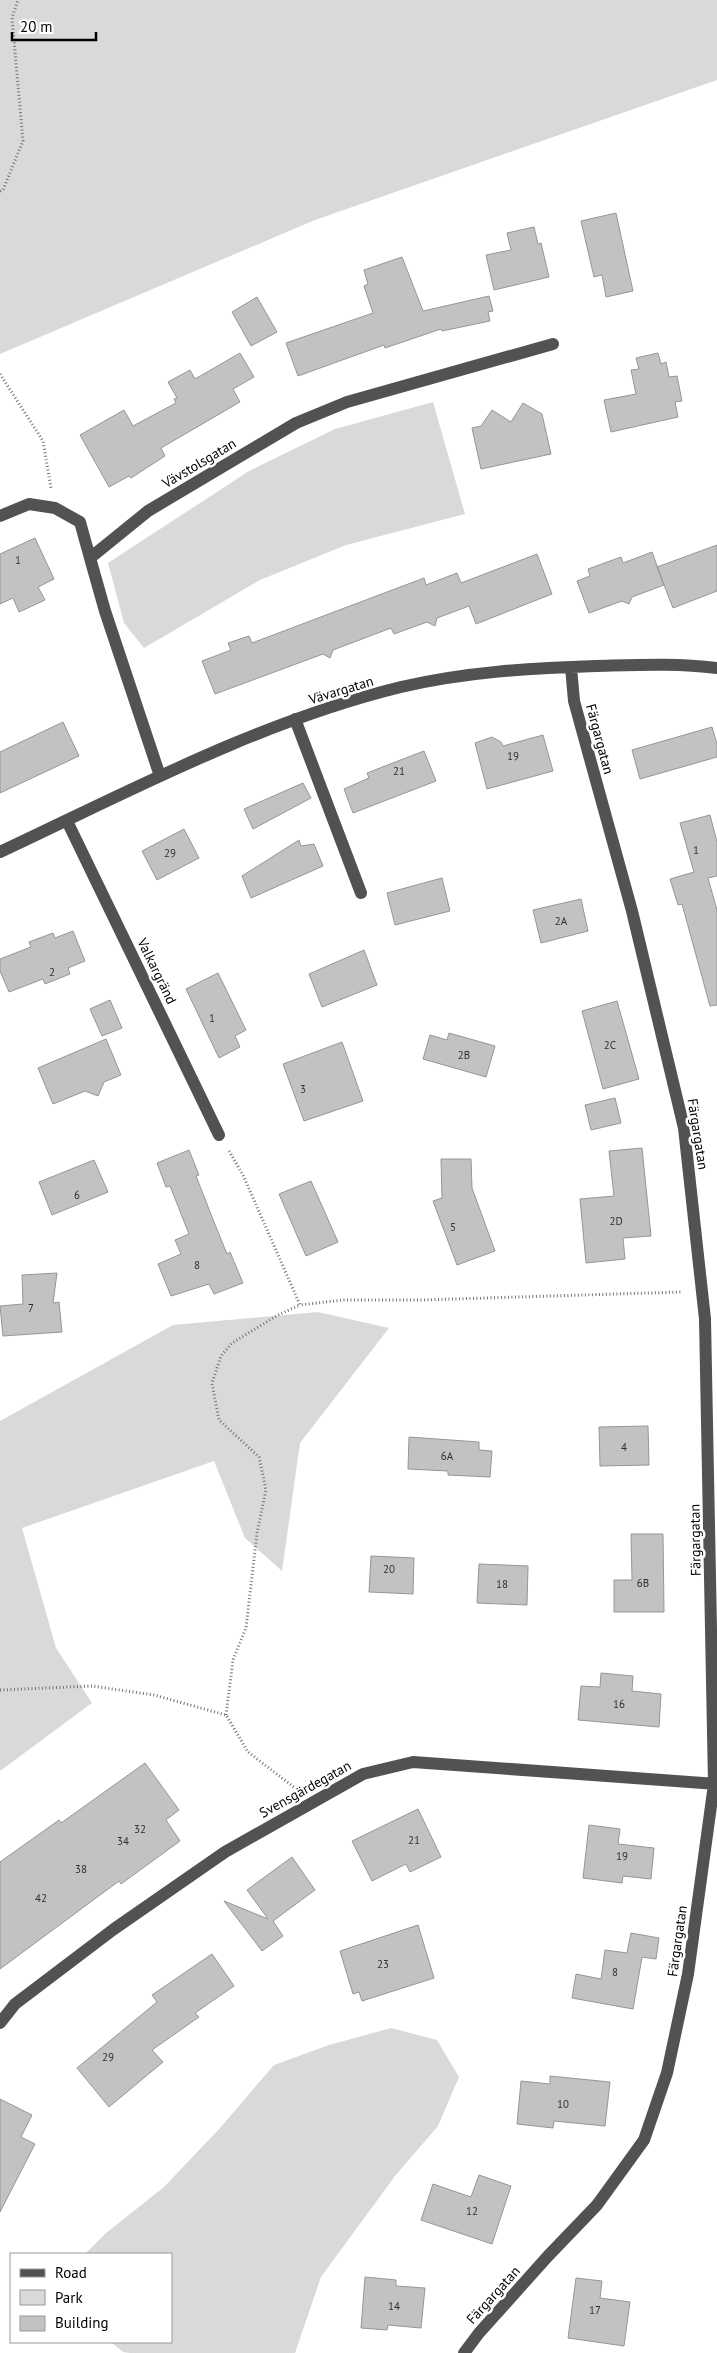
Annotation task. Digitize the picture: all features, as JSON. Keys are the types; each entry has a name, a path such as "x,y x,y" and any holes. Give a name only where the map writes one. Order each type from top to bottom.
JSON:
{"street":[{"name":"Vävstolsgatan","path":"90,558 148,511 296,423 347,402 552,344"},
{"path":"0,516 30,504 55,508 80,522 105,610 160,776"},
{"name":"Vävargatan","path":"0,852 160,776 295,719 402,687 486,673 570,667 686,664 717,668"},
{"name":"Färgargatan","path":"464,2353 479,2332 541,2263 597,2205 644,2140 667,2073 688,1974 716,1784 705,1319 684,1128 632,911 574,701 570,667"},
{"path":"295,719 361,892"},
{"name":"Valkargränd","path":"67,820 219,1136"},
{"name":"Svensgärdegatan","path":"0,2023 15,2004 114,1929 225,1852 362,1774 413,1762 716,1784"}],"path":[{"path":"0,191 3,190 23,141 12,18 18,0"},
{"path":"0,374 43,441 55,508"},
{"path":"219,1136 243,1175 300,1305"},
{"path":"313,1802 248,1752 226,1715 233,1660 246,1628 257,1533 266,1490 259,1457 219,1420 212,1383 220,1356 232,1343 278,1315 300,1305 343,1300 430,1300 702,1290"},
{"path":"0,1690 92,1686 154,1695 226,1715"}],"green space":[{"path":"0,0 717,0 717,80 315,220 0,354"},
{"path":"433,402 465,514 346,545 260,580 144,648 124,623 108,563 249,471 335,429"},
{"path":"318,1312 389,1328 300,1443 282,1571 245,1538 214,1461 22,1528 56,1648 92,1703 0,1771 0,1421 173,1325"},
{"path":"391,2028 437,2040 459,2077 438,2126 395,2176 321,2277 295,2353 123,2352 112,2343 172,2343 172,2253 86,2253 106,2233 164,2187 220,2128 274,2065 329,2045"}],"building":[{"path":"616,213 633,291 606,297 602,275 594,277 581,221"},
{"path":"534,227 538,244 541,243 549,277 494,290 486,255 511,250 507,233"},
{"path":"402,257 423,311 489,296 493,311 488,312 490,321 442,331 441,329 385,348 384,345 298,376 286,343 373,313 364,286 368,284 364,270"},
{"path":"257,297 277,332 251,346 232,312"},
{"path":"240,353 254,377 233,389 240,402 161,448 165,456 131,478 129,476 109,487 80,435 124,410 133,426 176,403 174,399 177,398 168,382 190,370 195,379"},
{"path":"658,353 661,364 666,362 669,377 677,376 682,401 675,402 678,417 611,432 604,400 636,394 631,370 639,369 636,358"},
{"path":"523,403 542,414 551,454 481,469 472,428 481,426 492,410 511,422"},
{"path":"35,538 54,579 38,587 45,600 19,612 13,598 0,604 0,554"},
{"path":"717,545 717,591 673,608 657,567"},
{"path":"652,552 664,585 632,597 629,604 622,601 589,613 577,581 590,576 588,569 621,557 623,563"},
{"path":"537,554 552,594 476,624 469,606 437,618 435,626 427,622 394,634 391,628 333,650 330,658 323,654 215,694 202,661 231,650 228,643 249,636 252,643 424,578 426,585 457,573 461,583"},
{"path":"63,722 79,756 0,793 0,752"},
{"path":"712,727 717,744 717,757 640,779 632,750"},
{"path":"543,735 553,771 487,789 475,743 492,737 501,742 503,746"},
{"path":"424,751 436,781 353,813 344,789 369,778 367,773"},
{"path":"303,783 311,798 253,829 244,809"},
{"path":"710,815 717,842 717,876 708,878 717,910 717,1005 710,1006 682,904 678,905 670,879 694,872 680,823"},
{"path":"184,829 199,858 157,880 142,851"},
{"path":"299,840 301,846 314,844 323,866 251,898 242,876"},
{"path":"442,878 450,911 395,925 387,893"},
{"path":"581,899 588,931 541,943 533,910"},
{"path":"73,931 85,961 68,968 70,974 45,984 43,979 9,992 0,971 0,959 31,947 29,942 53,933 55,938"},
{"path":"364,950 377,985 322,1007 309,974"},
{"path":"218,973 246,1030 235,1036 240,1047 219,1058 186,989"},
{"path":"110,1000 122,1028 102,1036 90,1009"},
{"path":"617,1001 639,1079 603,1089 582,1011"},
{"path":"449,1033 495,1046 486,1077 423,1059 430,1035 447,1040"},
{"path":"106,1039 121,1075 104,1082 98,1096 85,1091 53,1104 38,1068"},
{"path":"342,1042 363,1101 304,1121 283,1064"},
{"path":"615,1098 621,1123 591,1130 585,1105"},
{"path":"642,1148 651,1236 623,1238 625,1259 586,1263 580,1199 614,1196 609,1151"},
{"path":"189,1150 199,1175 196,1176 214,1222 227,1254 230,1252 243,1283 214,1294 209,1284 171,1296 158,1264 181,1254 175,1240 189,1234 170,1186 166,1187 157,1163"},
{"path":"441,1159 471,1159 472,1188 495,1251 457,1265 433,1201 442,1198"},
{"path":"94,1160 108,1192 52,1215 39,1182"},
{"path":"311,1181 338,1242 306,1256 279,1194"},
{"path":"57,1273 53,1303 59,1302 62,1332 3,1336 0,1306 23,1304 22,1275"},
{"path":"648,1426 649,1465 600,1466 599,1427"},
{"path":"409,1437 479,1442 479,1450 492,1451 490,1477 448,1475 448,1471 408,1469"},
{"path":"631,1534 663,1534 664,1612 614,1612 614,1580 632,1580"},
{"path":"371,1556 414,1558 413,1594 369,1592"},
{"path":"479,1564 528,1566 527,1605 477,1603"},
{"path":"601,1673 633,1676 632,1691 661,1694 659,1727 578,1720 581,1686 600,1687"},
{"path":"145,1763 179,1810 166,1820 180,1841 121,1884 119,1881 0,1969 0,1862 59,1820 61,1823"},
{"path":"418,1809 441,1857 410,1872 406,1864 372,1881 352,1841"},
{"path":"589,1825 620,1829 618,1844 654,1848 651,1879 623,1876 622,1883 583,1878"},
{"path":"292,1857 315,1890 273,1921 283,1936 262,1951 224,1901 268,1919 247,1890"},
{"path":"418,1925 434,1978 362,2001 359,1992 353,1994 340,1951"},
{"path":"631,1933 659,1938 656,1959 642,1957 633,2009 572,1998 576,1974 601,1979 605,1950 627,1953"},
{"path":"212,1954 234,1986 195,2013 199,2017 152,2050 163,2062 109,2107 77,2068 157,2002 152,1995"},
{"path":"550,2076 610,2082 605,2126 554,2121 553,2128 517,2124 521,2081 550,2084"},
{"path":"0,2099 32,2115 21,2137 35,2144 0,2212"},
{"path":"479,2175 511,2186 492,2244 421,2220 433,2184 471,2197"},
{"path":"365,2277 396,2280 396,2286 425,2288 421,2328 388,2325 387,2330 361,2328"},
{"path":"576,2278 602,2281 600,2298 630,2302 624,2346 568,2338"}]}
